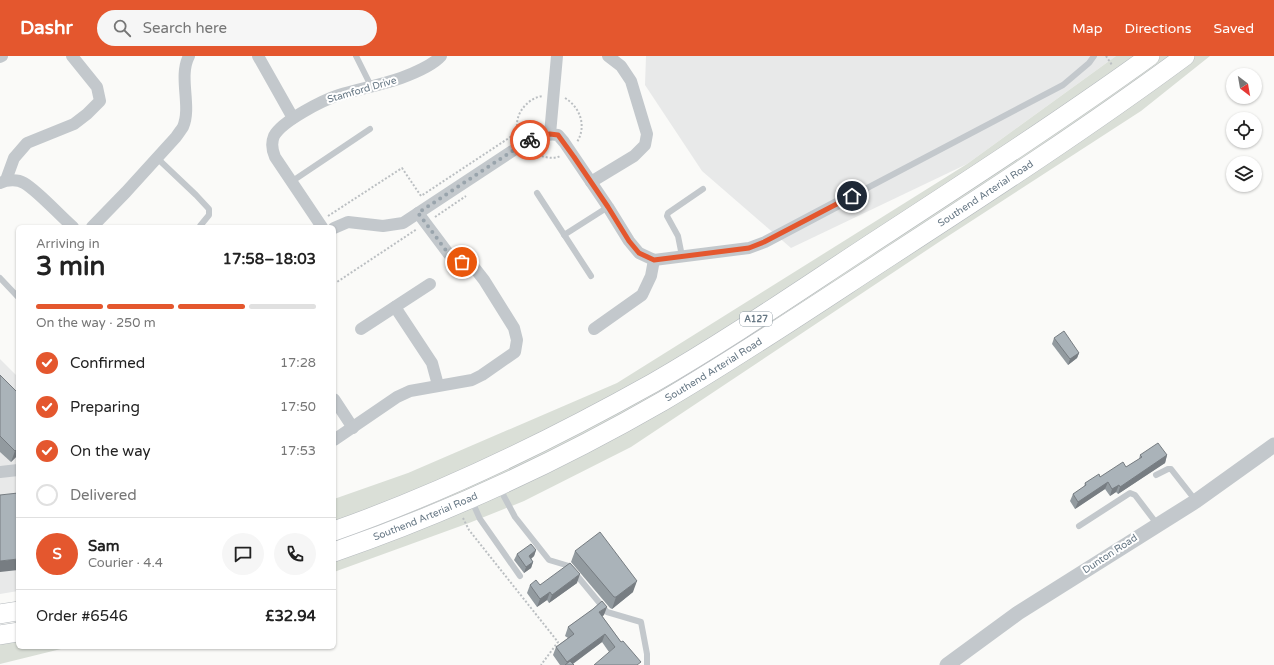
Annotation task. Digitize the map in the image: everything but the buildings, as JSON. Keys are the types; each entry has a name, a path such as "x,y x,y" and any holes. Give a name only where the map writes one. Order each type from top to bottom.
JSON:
{"highway":[{"name":"Southend Arterial Road","path":"336,530 462,480 559,433 654,382 742,329 986,169 1150,56"},
{"name":"Southend Arterial Road","path":"336,551 471,498 570,451 662,401 761,341 1006,180 1185,56"},
{"path":"0,614 16,611"},
{"path":"0,635 16,632"}],"street":[{"path":"71,225 23,182 3,182 14,158 27,143 74,124 87,114 100,100 97,87 72,56"},
{"path":"94,225 176,137 183,127 185,118 185,74 189,56"},
{"path":"258,56 293,118"},
{"name":"Stamford Drive","path":"321,224 291,182 272,150 274,137 278,131 293,118 325,100 402,78 441,56"},
{"path":"550,134 557,56"},
{"path":"591,182 634,156 646,145 647,134 631,81 621,66 608,56"},
{"path":"336,227 348,222 383,226 403,223 523,144 550,134 558,135 570,151 629,241 639,253 654,260 749,248 764,242 852,196"},
{"path":"336,439 397,397 410,391 472,380 482,375 515,352 517,340 514,328 484,280 473,266 451,257 418,213"},
{"path":"594,329 642,295 651,276 654,260"},
{"path":"361,329 430,284"},
{"path":"395,307 432,363 438,385"},
{"path":"336,401 352,428"},
{"name":"Dunton Road","path":"947,665 1018,613 1157,524 1196,501 1274,445"},
{"path":"0,472 16,470"}],"lane":[{"path":"356,56 371,86"},
{"path":"852,196 1063,85 1089,63 1094,56"},
{"path":"291,182 370,129"},
{"path":"156,158 196,194 209,209 209,215 201,225"},
{"path":"682,256 678,236 667,216 668,213 703,189"},
{"path":"537,193 591,276"},
{"path":"564,235 608,207"},
{"path":"0,278 16,294"},
{"path":"1156,475 1171,469 1196,501"},
{"path":"498,485 507,505 515,517 549,560 569,566 607,612 641,622 647,654 647,665"},
{"path":"1079,526 1130,493 1135,496 1157,524"},
{"path":"471,498 480,519 520,576"}],"path":[{"path":"1106,56 1115,70"},
{"path":"553,94 561,96 576,107 582,128 581,135 570,151 557,158 549,158 531,153 523,144 518,132 517,123 524,106 540,96 553,94"},
{"path":"321,224 402,168 421,196 518,132"},
{"path":"524,157 531,153"},
{"path":"336,283 472,192"},
{"path":"463,517 469,530 558,642 541,665"}],"shaded area":[{"path":"646,56 1116,56 967,164 791,248 702,171 645,85"},
{"path":"1116,56 1210,56 1141,111 939,242 631,447 524,501 469,523 336,571 336,498 408,473 617,383 967,164"},
{"path":"0,359 16,375 16,591 0,594"},
{"path":"16,637 16,649 61,649 0,664 0,641"}],"way so far":[{"path":"462,262 451,257 418,213 530,140"}],"route":[{"path":"530,140 550,134 558,135 608,207 629,241 639,253 654,260 749,248 764,242 852,196"}]}
